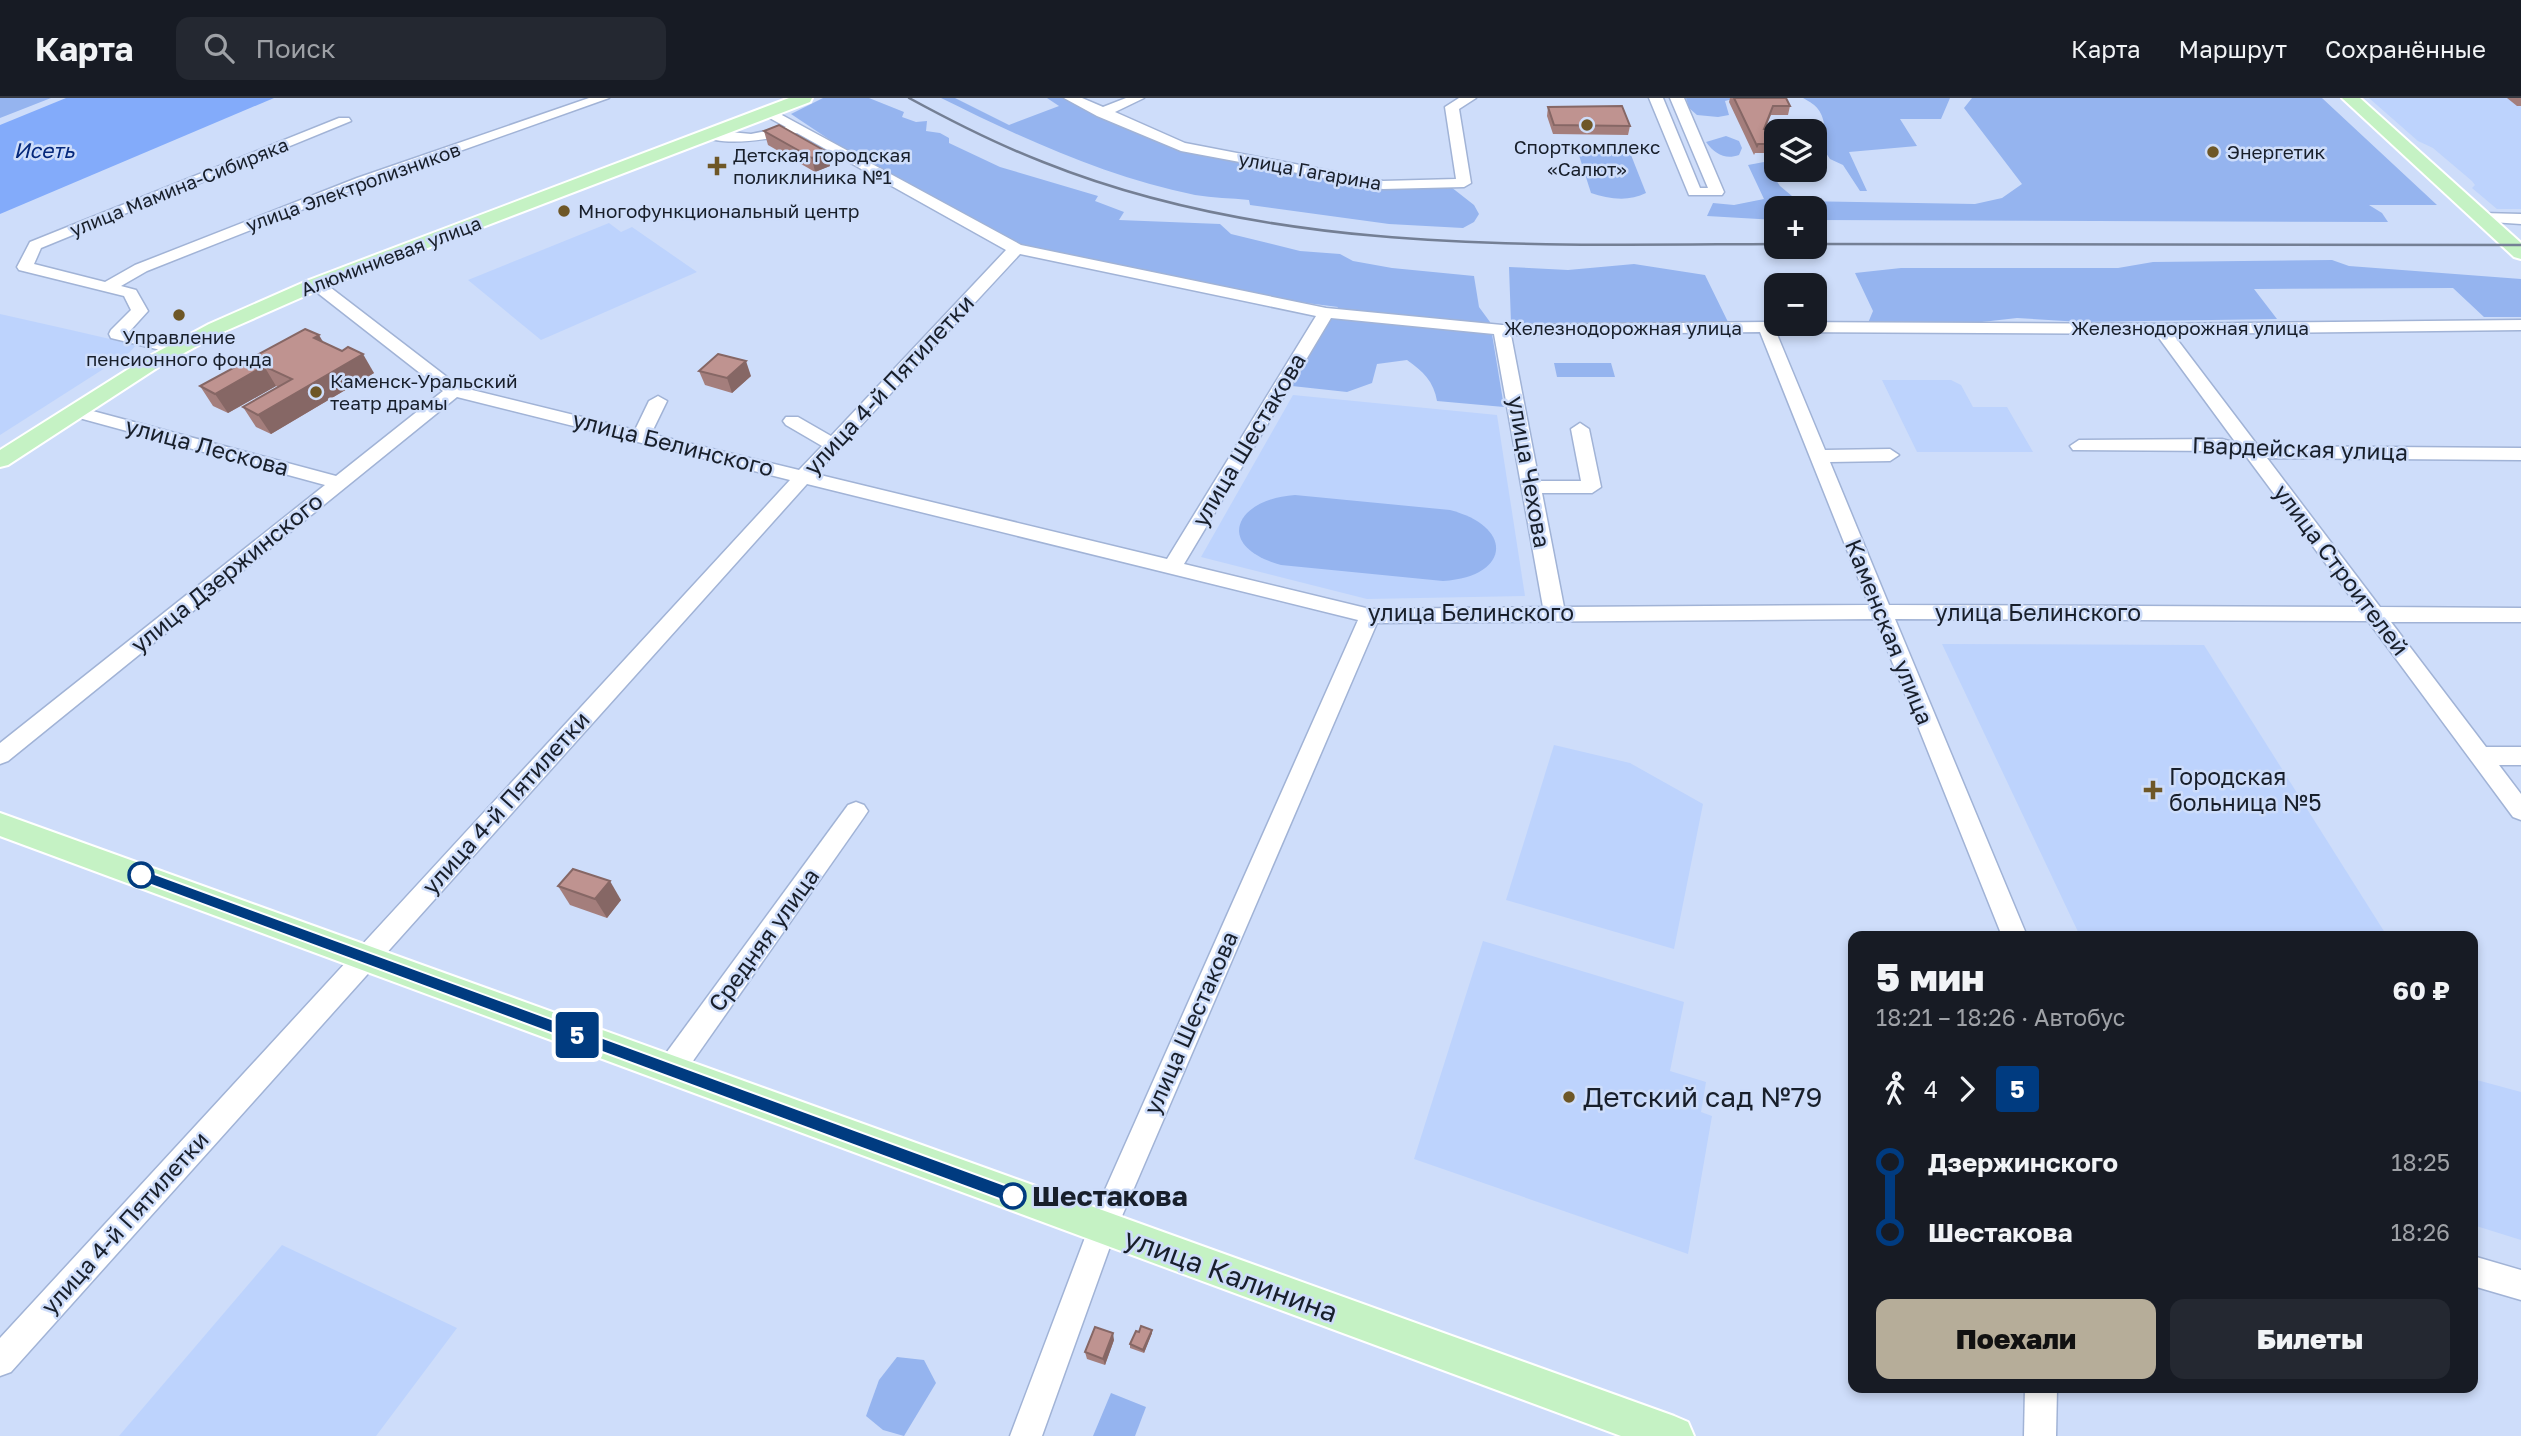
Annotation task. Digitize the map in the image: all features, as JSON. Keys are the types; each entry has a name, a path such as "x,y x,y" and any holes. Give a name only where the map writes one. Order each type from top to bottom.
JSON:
{"main road":[{"name":"Алюминиевая улица","path":"0,460 74,411 216,328 316,284 804,98"},
{"path":"2350,98 2521,253"},
{"name":"улица Калинина","path":"0,824 1674,1436"}],"street":[{"name":"улица Электролизников","path":"109,286 141,268 362,181 602,98"},
{"name":"улица Гагарина","path":"1071,98 1181,147 1383,185 1464,183 1452,107 1469,98"},
{"path":"1102,113 1137,98"},
{"path":"1656,98 1694,192 1717,192 1677,98"},
{"name":"Железнодорожная улица","path":"769,112 1016,250 1326,313 1502,330 1764,327"},
{"name":"улица Мамина-Сибиряка","path":"109,286 26,267 35,245 344,121"},
{"path":"709,134 751,138 798,128"},
{"path":"2482,218 2521,219"},
{"name":"улица 4-й Пятилетки","path":"0,1361 804,475 1016,250"},
{"name":"улица Белинского","path":"316,284 454,391 1370,616 1881,612 2521,615"},
{"path":"109,286 130,293 140,311 117,334 177,349"},
{"name":"улица Шестакова","path":"1172,567 1326,313"},
{"name":"Железнодорожная улица","path":"1827,327 2161,329 2521,325"},
{"name":"улица Строителей","path":"2161,329 2521,811"},
{"name":"улица Чехова","path":"1502,330 1555,615"},
{"name":"Каменская улица","path":"1770,336 2012,931"},
{"name":"улица Дзержинского","path":"0,755 454,391"},
{"path":"641,436 658,401"},
{"name":"улица Лескова","path":"74,411 340,483"},
{"path":"792,421 833,445"},
{"path":"1531,487 1592,487 1580,429"},
{"name":"Гвардейская улица","path":"2079,446 2222,445 2252,452 2521,454"},
{"path":"1818,456 1890,455"},
{"name":"улица Шестакова","path":"1026,1436 1102,1229 1370,616"},
{"path":"2479,756 2521,756"},
{"name":"Средняя улица","path":"671,1069 856,811"},
{"path":"2478,1272 2521,1285"},
{"path":"2040,1393 2040,1436"}],"shaded area":[{"path":"0,98 51,98 0,118"},
{"path":"823,98 869,98 904,112 902,117 916,122 927,121 926,131 940,133 949,138 949,143 1000,167 1098,196 1095,201 1124,212 1119,220 1220,224 1231,234 1300,251 1340,254 1353,261 1392,268 1474,276 1479,307 1490,322 1504,407 1437,401 1427,378 1407,360 1377,364 1372,383 1347,392 1292,386 1338,307 1283,300 1020,246 842,148 791,114"},
{"path":"941,98 955,98 1009,125 1059,106 1047,98 1063,98 1132,131 1182,150 1357,185 1451,187 1474,205 1479,214 1474,222 1463,228 1389,224 1250,205 1249,200 1195,195 1129,178 1065,155"},
{"path":"1686,98 1736,98 1725,101 1729,115 1718,117 1697,115 1689,108"},
{"path":"1803,98 1950,98 1941,119 1900,119 1917,146 1849,152 1867,191 1860,191 1843,165 1827,155 1827,119 1823,119 1816,107"},
{"name":"Энергетик","path":"1972,98 2322,98 2437,205 2369,205 2382,213 2388,222 1827,220 1827,201 1975,204 2002,198 2022,184 1964,108"},
{"path":"2369,98 2521,98 2521,209 2497,209 2472,188 2475,185 2472,181 2433,148 2418,141"},
{"path":"1726,136 1739,141 1742,148 1739,155 1721,155 1706,142"},
{"path":"1587,144 1619,144 1629,150 1646,193 1633,198 1618,199 1591,193 1577,149"},
{"name":"Энергетик","path":"1764,162 1764,182 1777,182 1792,196 1764,196 1764,199 1748,165"},
{"name":"Энергетик","path":"1764,199 1764,219 1707,216 1713,203 1734,205"},
{"path":"609,223 621,232 632,227 697,272 541,340 468,280"},
{"path":"2332,260 2349,266 2521,279 2521,317 2484,317 2453,288 2254,289 2277,319 2081,322 2017,318 1973,323 1868,323 1873,311 1855,273 1901,268 2118,268 2153,262"},
{"path":"1634,264 1705,275 1728,322 1511,323 1509,267 1568,270"},
{"path":"0,314 136,345 130,352 0,435"},
{"path":"1554,363 1611,363 1615,377 1557,377"},
{"path":"1882,380 1951,380 1961,385 1973,407 2007,407 2033,452 1917,452"},
{"path":"1293,395 1497,415 1525,596 1367,599 1201,557"},
{"path":"1295,495 1450,510 1471,518 1486,528 1494,539 1496,550 1492,561 1482,571 1443,581 1281,565 1260,557 1246,547 1240,536 1240,524 1246,514 1274,498"},
{"name":"Городская больница №5","path":"1942,644 2204,645 2384,931 2078,931"},
{"path":"1554,745 1630,763 1703,804 1674,949 1506,900"},
{"name":"Детский сад №79","path":"1483,941 1684,1002 1670,1071 1706,1082 1701,1112 1712,1116 1688,1254 1414,1159"},
{"path":"2478,1080 2521,1092 2521,1240 2478,1227"},
{"path":"282,1245 457,1328 376,1436 119,1436"},
{"path":"897,1357 924,1360 936,1383 904,1436 883,1430 866,1416 879,1380"},
{"path":"1111,1393 1146,1407 1135,1436 1093,1436"}],"water":[{"name":"Исеть","path":"66,98 274,98 0,214 0,125"}],"building":[{"path":"1734,98 1786,98 1790,106 1773,106 1768,119 1764,119 1764,144 1757,146"},
{"path":"1622,106 1630,126 1554,125 1548,107"},
{"path":"779,125 827,152 812,158 764,131"},
{"path":"305,329 319,335 314,338 342,351 348,347 363,354 258,415 243,407 292,379 264,366 215,394 200,386"},
{"path":"718,354 746,361 727,378 699,371"},
{"path":"573,869 610,881 595,899 558,886"},
{"path":"1141,1326 1152,1330 1143,1350 1130,1344"},
{"path":"1095,1327 1113,1333 1103,1359 1085,1352"}],"railway":[{"path":"909,98 1008,148 1043,162 1131,192 1221,214 1312,229 1405,238 1591,245 1764,244"},
{"path":"1827,244 2521,245"}],"bus line":[{"name":"5","path":"141,875 1013,1196"}],"place":[{"name":"Спорткомплекс «Салют»","path":"1587,125"},
{"name":"Энергетик","path":"2213,152"},
{"name":"Детская городская поликлиника №1","path":"717,166"},
{"name":"Многофункциональный центр","path":"564,211"},
{"name":"Управление пенсионного фонда","path":"179,315"},
{"name":"Каменск-Уральский театр драмы","path":"316,392"},
{"name":"Городская больница №5","path":"2153,790"},
{"name":"Детский сад №79","path":"1569,1097"},
{"name":"Шестакова","path":"1013,1196"}]}
